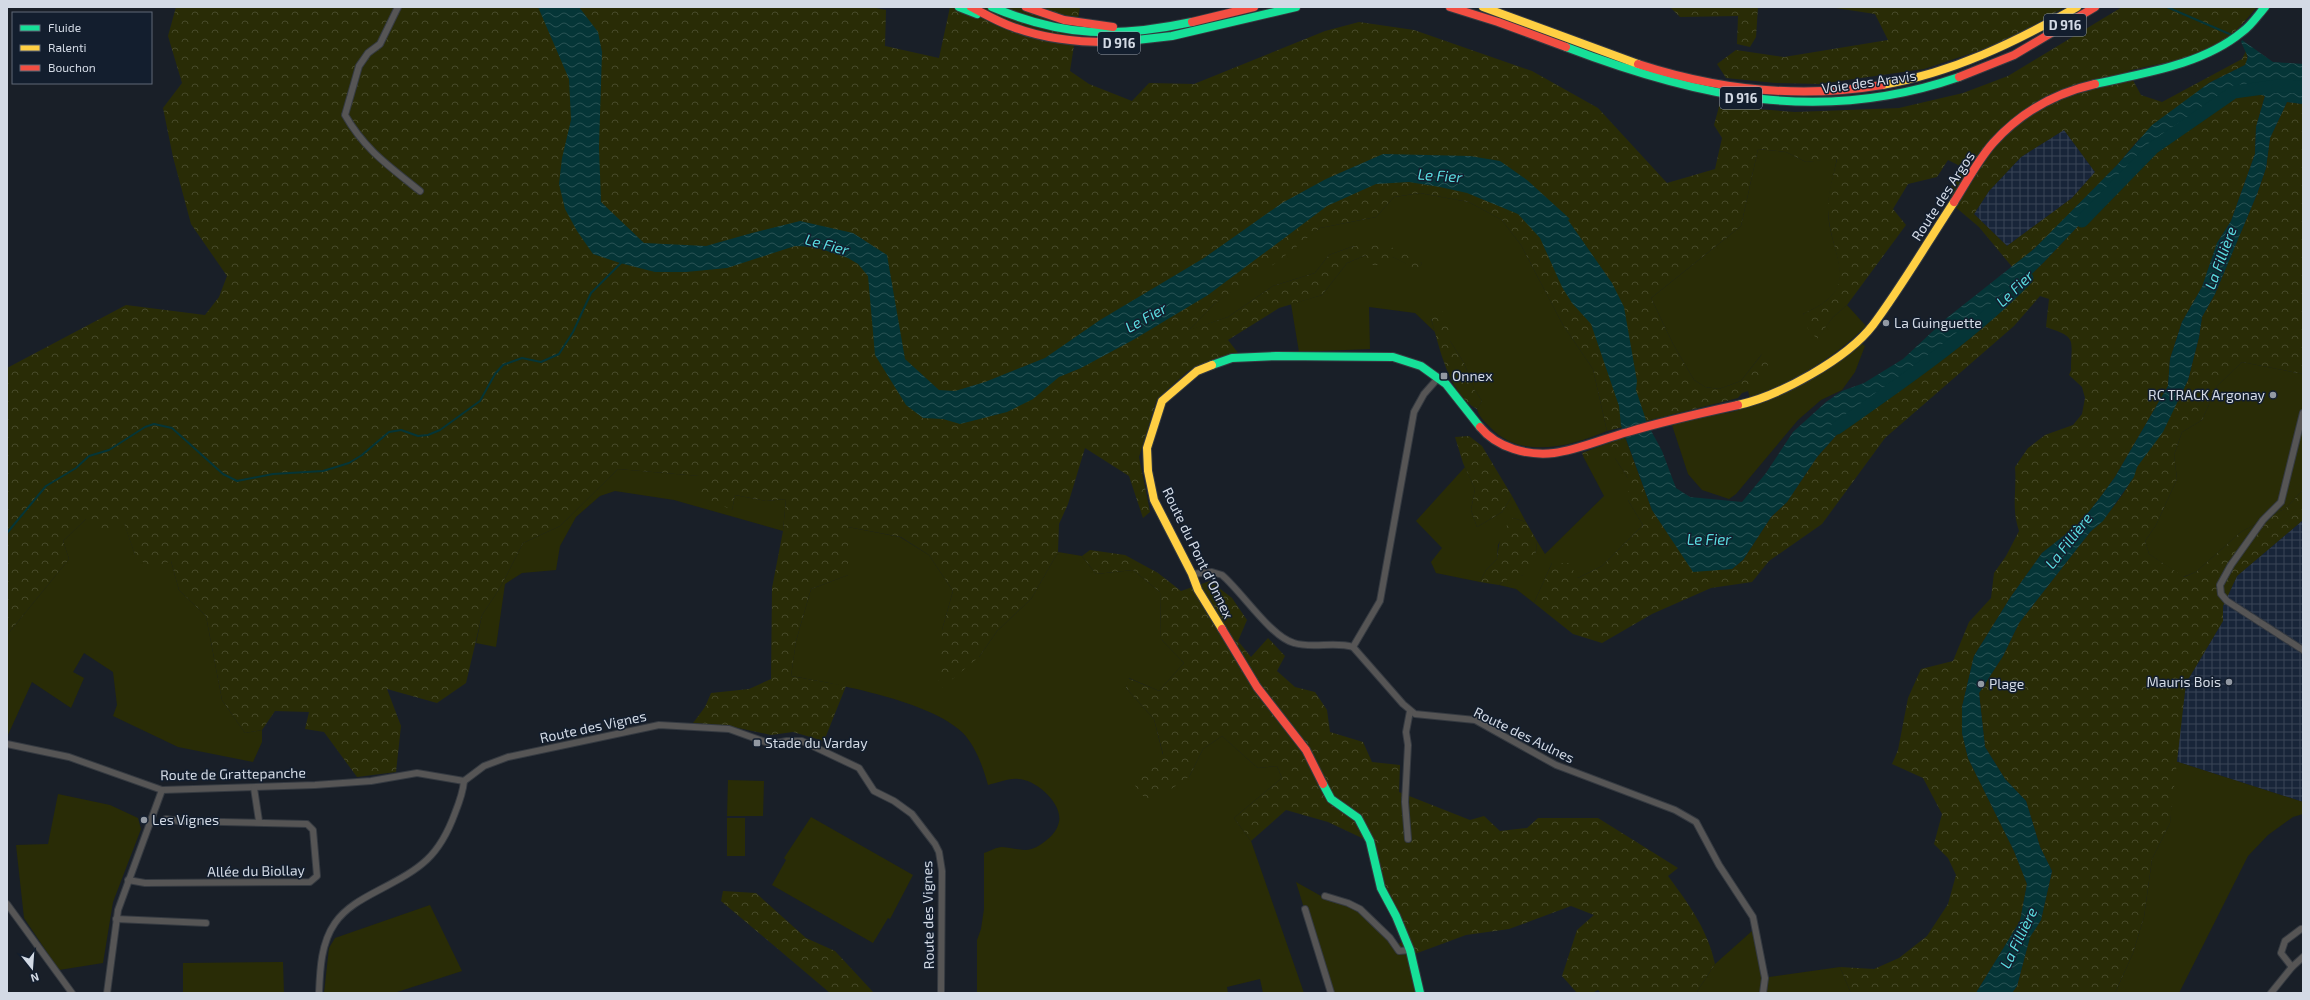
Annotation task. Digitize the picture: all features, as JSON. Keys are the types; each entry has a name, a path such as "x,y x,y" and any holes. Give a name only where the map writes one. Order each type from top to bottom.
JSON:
{"main road":[{"path":"959,7 1001,22"},
{"name":"D 916","path":"971,7 1001,22 1037,35 1058,40 1099,44 1127,43 1197,32 1296,7"},
{"name":"D 916","path":"992,7 1035,24 1074,32 1117,34 1168,27 1254,7"},
{"path":"1026,7 1052,17 1093,25 1168,27"},
{"name":"Voie des Aravis","path":"1450,7 1633,72 1687,88 1757,100 1813,103 1855,100 1892,94 1962,76 2036,43 2095,7"},
{"name":"Voie des Aravis","path":"1483,7 1630,60 1687,78 1761,91 1815,93 1885,86 1948,70 2003,49 2077,7"},
{"name":"Route des Argos","path":"1610,437 1661,422 1730,407 1769,395 1814,372 1858,342 1884,310 1992,144 2021,116 2052,98 2077,88 2188,61 2211,53 2243,32 2265,7"},
{"name":"Route du Pont d'Onnex","path":"1420,993 1410,950 1396,916 1381,888 1370,841 1358,818 1331,799 1306,750 1257,687 1198,590 1192,574 1154,500 1148,471 1147,448 1153,423 1162,401 1181,384 1198,372 1232,358 1276,356 1393,357 1421,366 1439,377 1454,392 1489,438 1503,446 1538,454 1554,453 1610,437"}],"street":[{"path":"398,7 380,44 368,53 359,66 345,115 357,136 369,150 420,191"},
{"path":"1353,647 1380,601 1414,412 1424,394 1439,377"},
{"path":"2303,413 2280,502 2263,520 2231,565 2220,585 2221,594 2239,610 2303,650"},
{"path":"1192,574 1212,572 1222,575 1274,630 1287,641 1302,645 1339,645 1353,647 1410,710 1406,732 1408,745 1405,802 1408,839"},
{"name":"Route des Aulnes","path":"1410,710 1432,717 1475,720 1556,765 1675,810 1696,822 1719,865 1754,917 1766,982 1763,993"},
{"name":"Route des Vignes","path":"464,781 484,766 508,757 659,725 729,729 771,744 787,741 802,741 859,768 874,791 894,801 912,814 935,844 941,862 942,884 941,993"},
{"name":"Route de Grattepanche","path":"7,744 69,757 162,790 254,788 371,781 417,772 464,781"},
{"path":"319,993 321,960 329,934 335,923 347,910 360,900 409,874 431,856 441,844 448,831 463,790 464,781"},
{"path":"166,819 179,821 259,821 254,788"},
{"path":"107,993 116,919 128,880 162,790"},
{"name":"Allée du Biollay","path":"128,880 145,883 313,882 317,876 313,830 307,824 259,821"},
{"path":"1325,896 1348,903 1360,909 1390,938 1399,951 1410,950"},
{"path":"7,904 72,993"},
{"path":"1305,909 1331,993"},
{"path":"116,919 206,923"},
{"path":"2292,966 2280,953 2285,942 2301,929"},
{"path":"2271,993 2292,966 2303,957"}],"shaded area":[{"path":"2064,130 2095,172 2072,198 2007,246 1974,214 1989,191 2021,157"},
{"path":"2303,520 2303,802 2175,761 2186,683 2223,621 2223,606 2237,576"}],"green space":[{"path":"176,7 871,7 886,10 885,46 939,58 950,7 1080,7 1070,71 1089,84 1132,101 1149,83 1194,84 1325,31 1359,22 1414,30 1532,71 1598,108 1667,183 1715,169 1722,138 1714,125 1720,103 1745,108 1795,112 1899,108 1963,93 2008,76 2122,7 2257,7 2232,34 2213,48 2177,60 2128,71 2141,95 2162,102 2242,59 2246,51 2248,61 2245,65 2209,83 2139,139 2118,164 2049,235 2013,268 1979,227 1953,205 1950,189 1962,167 1948,160 1937,177 1908,184 1893,209 1906,225 1847,305 1833,317 1817,339 1808,329 1803,314 1822,304 1833,294 1839,282 1840,270 1830,227 1828,210 1830,191 1837,159 1806,162 1786,152 1758,149 1741,226 1651,298 1673,344 1694,380 1705,387 1719,389 1741,381 1763,353 1768,365 1748,391 1742,393 1738,398 1607,431 1593,369 1563,325 1521,245 1502,220 1469,202 1420,193 1394,197 1376,217 1320,228 1277,262 1215,303 1189,330 1228,317 1273,286 1315,273 1329,255 1354,246 1387,245 1422,263 1418,270 1393,257 1389,265 1365,265 1366,255 1347,263 1322,295 1279,308 1228,340 1238,353 1215,359 1188,371 1157,399 1139,457 1150,512 1143,518 1129,476 1085,448 1068,504 1059,524 1058,552 1031,599 997,631 979,657 938,691 942,630 953,591 929,555 901,537 848,527 848,575 811,589 796,641 791,676 846,686 824,741 793,732 771,735 729,726 693,723 705,707 711,693 749,689 771,679 772,588 783,531 786,499 766,501 735,495 732,510 701,496 699,476 618,469 560,526 523,543 501,586 482,615 466,683 437,703 387,689 401,726 396,772 357,777 324,732 305,729 309,712 275,711 262,730 245,733 222,700 206,616 179,590 171,561 151,569 135,555 124,523 104,538 86,519 63,541 69,559 7,635 7,368 126,305 205,315 219,297 227,276 191,224 173,157 163,108 182,83 168,36","holes":["2064,130 2095,172 2072,198 2007,246 1974,214 1989,191 2021,157"]},
{"path":"1670,7 1758,7 1756,37 1750,47 1737,44 1738,16 1680,17"},
{"path":"1829,7 2065,7 2024,31 1987,48 1924,69 1819,84 1775,83 1726,78 1717,64 1736,50 1784,57 1888,40 1875,14"},
{"path":"2250,90 2265,96 2256,127 2255,154 2231,221 2217,243 2202,287 2182,322 2170,359 2168,386 2115,477 2080,523 2042,553 2010,598 1974,656 1962,707 1962,733 1968,758 2014,851 2027,884 2020,921 1976,993 1851,993 1840,967 1874,969 1899,958 1927,936 1948,904 1956,875 1948,858 1934,844 1942,814 1923,778 1892,764 1898,750 1908,698 1921,669 1953,661 1969,622 1991,598 1994,573 2006,556 2019,531 2015,514 2015,467 2028,448 2045,435 2073,425 2082,414 2085,398 2082,387 2069,375 2071,370 2072,345 2068,337 2046,327 2049,299 2040,296 2014,326 1885,438 1822,524 1769,561 1752,582 1711,588 1652,614 1602,643 1573,634 1534,603 1552,563 1569,563 1578,578 1602,566 1643,525 1628,500 1628,478 1615,458 1584,458 1582,453 1625,437 1652,510 1693,571 1732,569 1743,560 1771,517 1787,502 1817,457 1857,412 1907,377 2007,298 2044,262 2152,148 2174,129 2210,104 2223,97"},
{"path":"2287,102 2303,104 2303,374 2242,362 2217,386 2202,420 2182,432 2174,455 2177,479 2156,525 2145,541 2149,554 2184,577 2196,572 2241,532 2286,508 2303,490 2303,520 2237,576 2223,606 2223,621 2186,683 2170,823 2152,859 2144,917 2133,953 2115,993 2012,993 2017,986 2030,937 2041,920 2052,871 2040,847 2026,801 2005,779 1985,747 1979,693 2003,656 2019,623 2090,532 2104,518 2124,493 2137,467 2175,405 2188,380 2199,337 2202,317 2215,294 2257,194 2266,168 2270,138"},
{"path":"1758,149 1786,152 1806,162 1837,158 1830,191 1828,210 1830,227 1840,270 1839,282 1834,293 1822,304 1803,314 1817,338 1833,317 1847,305 1866,326 1840,349 1812,368 1781,385 1750,398 1748,391 1762,354 1741,381 1719,389 1705,387 1694,380 1673,344 1651,298 1741,226"},
{"path":"1420,193 1469,202 1502,220 1521,245 1563,325 1593,369 1607,431 1563,445 1547,447 1532,447 1517,444 1503,438 1484,421 1478,412 1477,409 1482,401 1474,389 1464,363 1450,341 1450,324 1431,319 1435,332 1415,313 1369,307 1370,349 1299,352 1291,304 1322,295 1347,263 1366,255 1366,265 1393,257 1418,269 1422,263 1354,246 1329,255 1315,273 1273,286 1228,317 1188,331 1215,303 1320,228 1376,217 1394,197"},
{"path":"1444,311 1450,324 1450,341 1464,363 1474,389 1482,401 1477,409 1467,402 1459,393 1446,369 1431,318"},
{"path":"1861,343 1865,346 1855,372 1842,390 1821,400 1798,420 1736,494 1729,499 1702,490 1688,474 1671,422 1703,414 1728,413 1752,406 1848,353"},
{"path":"2242,362 2303,374 2303,490 2286,508 2241,532 2196,572 2183,577 2149,554 2145,541 2156,525 2177,479 2174,455 2182,432 2202,420 2217,386"},
{"path":"1469,436 1482,446 1512,496 1502,512 1477,527 1471,510 1475,489 1463,463 1455,437"},
{"path":"1584,458 1615,458 1628,478 1628,500 1643,525 1602,566 1578,578 1552,563 1534,603 1516,589 1499,585 1507,578 1523,575 1536,552 1537,541 1545,554 1604,496"},
{"path":"1465,467 1475,489 1471,510 1477,527 1502,512 1512,496 1526,522 1513,518 1498,545 1497,559 1486,570 1480,582 1436,573 1431,562 1442,548 1416,521"},
{"path":"618,469 700,476 732,510 735,495 766,501 786,499 783,531 674,500 615,491 600,496 576,517 560,546 556,570 522,573 505,584 496,647 476,643 482,615 501,586 523,543 560,526"},
{"path":"1513,518 1526,522 1537,541 1535,555 1530,569 1527,573 1508,579 1499,585 1480,582 1486,570 1497,559 1501,537"},
{"path":"86,519 124,522 135,555 171,561 179,590 206,616 222,700 245,733 262,730 262,742 253,762 178,747 113,716 117,705 113,672 84,653 73,672 84,678 71,708 32,682 7,737 7,635 69,559 63,541"},
{"path":"848,527 900,537 929,555 953,591 942,630 979,657 997,631 1031,599 1058,552 1082,556 1096,574 1133,570 1160,592 1161,639 1184,663 1159,691 1129,678 1126,688 1154,719 1163,755 1189,777 1203,749 1222,736 1258,768 1277,766 1282,778 1234,818 1251,841 1304,993 1263,993 1260,979 1227,987 1228,993 977,993 977,940 981,929 984,909 984,853 1000,847 1026,850 1040,845 1052,835 1058,826 1059,815 1057,807 1046,793 1025,780 1014,779 988,785 981,764 972,744 968,739 963,733 948,722 929,712 906,703 857,689 791,676 796,641 811,589 848,575"},
{"path":"1090,550 1125,555 1158,573 1181,591 1210,581 1232,598 1247,620 1238,641 1251,657 1268,638 1285,656 1277,671 1295,687 1315,692 1327,710 1330,732 1363,742 1372,762 1400,765 1399,792 1470,820 1484,816 1500,831 1527,828 1538,818 1598,818 1678,868 1668,876 1690,907 1702,928 1708,940 1715,964 1696,993 1601,993 1598,990 1592,993 1577,993 1562,976 1577,930 1594,915 1571,906 1509,929 1466,935 1412,955 1364,839 1328,822 1286,810 1251,841 1234,818 1282,778 1277,766 1258,768 1222,736 1203,749 1189,777 1149,804 1133,783 1163,754 1154,719 1126,688 1128,678 1159,691 1184,663 1161,639 1160,592 1133,570 1096,574 1082,556"},
{"path":"2175,761 2303,802 2303,814 2293,817 2268,835 2248,856 2179,993 2115,993 2133,953 2144,917 2152,859 2170,823"},
{"path":"728,780 764,781 763,816 727,816"},
{"path":"58,794 110,805 138,818 141,829 113,902 103,963 59,970 24,918 16,845 48,844"},
{"path":"811,817 913,875 890,919 888,918 873,943 772,885 786,860 784,858"},
{"path":"727,818 745,818 745,856 727,856"},
{"path":"1296,882 1330,901 1353,907 1397,944 1407,941 1420,993 1330,993"},
{"path":"723,891 756,893 806,938 835,951 874,993 830,993 721,901"},
{"path":"430,905 462,971 394,993 324,993 329,948 335,938"},
{"path":"1752,931 1762,978 1840,967 1851,993 1696,993 1715,964"},
{"path":"283,962 284,993 183,993 183,963"}],"water":[{"name":"La Fillière","path":"538,7 579,7 598,32 602,52 599,147 601,202 644,243 706,246 800,221 853,233 887,255 905,359 939,390 955,391 985,382 1045,358 1100,320 1204,258 1282,203 1326,179 1383,154 1470,156 1500,161 1527,180 1570,219 1568,220 1612,283 1624,307 1637,381 1636,390 1647,423 1662,451 1676,488 1690,497 1742,502 1766,473 1793,432 1826,402 1842,391 1864,383 1903,359 1948,317 2034,249 2118,164 2152,125 2209,83 2245,65 2248,57 2241,42 2242,40 2273,62 2303,64 2303,104 2287,102 2270,138 2266,168 2257,194 2215,294 2202,317 2199,337 2188,380 2163,432 2137,467 2134,477 2103,521 2090,532 2019,623 2003,656 1979,693 1985,747 2005,779 2026,801 2040,847 2052,871 2041,920 2030,937 2017,986 2012,993 1976,993 2020,921 2027,884 2014,851 1968,758 1962,733 1962,707 1974,656 2010,598 2042,553 2080,523 2115,477 2168,386 2170,359 2182,322 2202,287 2217,243 2231,221 2255,154 2256,127 2265,96 2250,90 2240,90 2228,95 2199,111 2160,141 2044,262 2007,298 1907,377 1857,412 1817,457 1787,502 1771,517 1743,560 1732,569 1693,572 1652,510 1621,425 1619,406 1591,324 1572,303 1562,287 1540,238 1518,214 1467,193 1440,187 1409,182 1376,184 1327,206 1208,295 1133,340 1081,368 1059,377 1033,399 1007,412 960,424 943,419 923,418 906,405 875,355 868,276 858,264 848,258 815,247 795,246 727,268 686,272 655,272 593,254 577,231 565,209 559,184 562,158 571,120 569,79"}],"waterway":[{"path":"2167,7 2234,36"},
{"name":"Le Fier","path":"2082,221 2153,148 2234,92 2278,86 2303,87"},
{"path":"7,533 46,486 76,468 89,456 109,450 145,427 154,424 172,428 223,474 237,481 273,474 323,471 349,463 362,455 389,432 401,430 418,436 428,435 440,430 480,401 495,374 503,365 522,358 541,362 559,354 573,332 591,293 622,262"},
{"name":"Le Fier","path":"1837,428 1936,357 1984,319 2027,278"}],"traffic: fast":[{"path":"959,7 977,14"},
{"path":"992,7 1018,17 1043,24 1090,32 1139,31 1192,22"},
{"path":"1119,42 1172,36 1296,7"},
{"path":"2095,84 2172,66 2209,52 2245,30 2265,7"},
{"path":"1566,47 1615,65 1663,80 1712,91 1760,99 1809,102 1858,100 1908,92 1959,77"},
{"path":"1212,365 1232,358 1276,356 1393,357 1421,366 1446,384 1480,427"},
{"path":"1323,784 1331,799 1358,818 1370,841 1381,888 1396,916 1410,950 1420,993"}],"traffic: slow":[{"path":"1483,7 1638,64"},
{"path":"1882,85 1933,73 1983,55 2031,32 2077,7"},
{"path":"1738,405 1755,400 1792,385 1830,363 1847,351 1861,338 1873,325 1894,295 1954,202"},
{"path":"1212,365 1197,371 1162,401 1147,448 1148,471 1154,500 1192,574 1198,590 1222,629"}],"traffic: jam":[{"path":"971,7 1007,25 1039,35 1065,40 1119,42"},
{"path":"1026,7 1064,20 1113,27"},
{"path":"1192,22 1254,7"},
{"path":"1450,7 1498,22 1566,47"},
{"path":"1959,77 2014,55 2095,7"},
{"path":"1638,64 1698,80 1759,90 1820,91 1882,85"},
{"path":"1954,202 1977,164 2003,132 2015,122 2052,99 2095,84"},
{"path":"1480,427 1487,434 1504,445 1524,452 1544,454 1582,447 1655,424 1738,405"},
{"path":"1222,629 1257,687 1306,750 1323,784"}],"place":[{"name":"La Guinguette","path":"1886,323"},
{"name":"Onnex","path":"1444,376"},
{"name":"RC TRACK Argonay","path":"2273,395"},
{"name":"Mauris Bois","path":"2229,682"},
{"name":"Plage","path":"1981,684"},
{"name":"Stade du Varday","path":"757,743"},
{"name":"Les Vignes","path":"144,820"}]}
